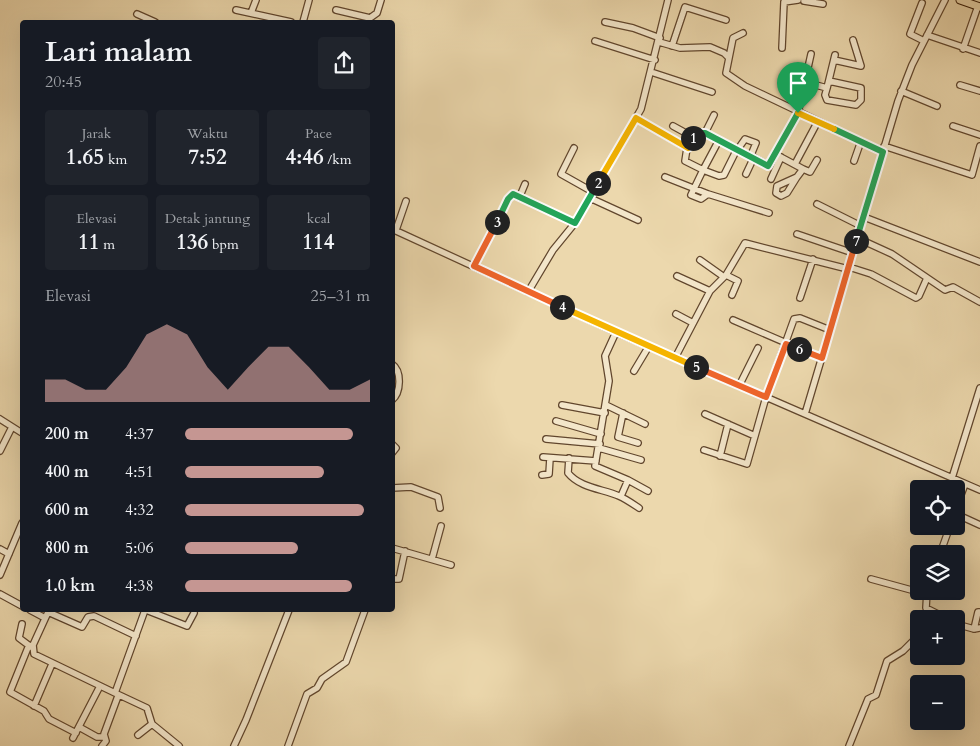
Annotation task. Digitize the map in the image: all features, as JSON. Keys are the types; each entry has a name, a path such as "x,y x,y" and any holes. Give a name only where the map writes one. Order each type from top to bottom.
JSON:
{"main road":[{"path":"960,0 979,6"}],"street":[{"path":"251,13 256,0"},
{"path":"304,20 309,0"},
{"path":"336,10 370,18 377,13 382,0"},
{"path":"528,292 552,250 575,223 645,100 668,0"},
{"path":"782,48 784,2 802,0 822,4"},
{"path":"804,414 901,91 945,0"},
{"path":"922,3 910,34 980,53"},
{"path":"963,49 979,6"},
{"path":"672,46 685,7 726,20"},
{"path":"236,10 282,20"},
{"path":"137,14 150,20"},
{"path":"605,22 633,28 672,46 688,48 710,47 724,53 729,58"},
{"path":"743,34 732,40 726,74 798,113 861,142 980,178"},
{"path":"830,81 861,88 861,100 856,105 827,100 825,95 830,81 834,57 861,66 853,40"},
{"path":"595,41 655,60"},
{"path":"768,166 798,113 811,54"},
{"path":"651,72 712,92"},
{"path":"805,82 827,88"},
{"path":"960,85 980,91"},
{"path":"901,91 938,106"},
{"path":"705,133 714,115"},
{"path":"636,118 688,148"},
{"path":"795,164 818,122"},
{"path":"673,126 693,138"},
{"path":"953,126 980,135"},
{"path":"746,174 753,156 756,143 745,139 737,149 724,175 719,176 684,161 696,133 705,133 737,149 753,156 775,170"},
{"path":"692,194 719,140"},
{"path":"854,161 861,142"},
{"path":"972,175 980,146"},
{"path":"574,148 561,174 592,195 638,220"},
{"path":"775,154 810,172 817,160"},
{"path":"771,179 781,157"},
{"path":"797,178 802,169"},
{"path":"665,177 692,194 708,194 769,213"},
{"path":"520,196 525,184"},
{"path":"474,266 510,195 520,196 575,223"},
{"path":"395,227 406,201"},
{"path":"817,204 861,226"},
{"path":"864,217 980,262"},
{"path":"395,229 616,332 956,480"},
{"path":"797,234 853,252"},
{"path":"857,238 892,254 945,290 954,287 980,302"},
{"path":"675,358 710,291 725,276 744,243 871,274 916,298 919,296 927,278"},
{"path":"700,260 725,276 738,281 732,295"},
{"path":"800,298 813,260"},
{"path":"678,276 710,291"},
{"path":"676,314 693,323"},
{"path":"704,450 747,464 766,397 793,322 797,318 830,330"},
{"path":"733,320 822,358"},
{"path":"616,332 605,356 609,381 596,468 628,480 648,491"},
{"path":"634,371 649,346"},
{"path":"739,386 758,348"},
{"path":"395,367 397,369 399,388 395,398"},
{"path":"952,478 980,388"},
{"path":"562,404 605,413"},
{"path":"606,405 645,424"},
{"path":"623,412 618,437 638,443"},
{"path":"705,414 755,436"},
{"path":"0,419 20,432"},
{"path":"556,421 601,434"},
{"path":"720,456 728,424"},
{"path":"0,451 12,427"},
{"path":"546,439 599,446 641,460"},
{"path":"542,475 549,474 547,458 596,461"},
{"path":"569,458 568,473 571,476 591,487 621,496 640,508"},
{"path":"621,496 628,480"},
{"path":"965,484 980,490"},
{"path":"395,488 411,487 438,496 440,508"},
{"path":"965,518 980,525"},
{"path":"432,559 441,526"},
{"path":"0,575 20,529"},
{"path":"0,549 9,554"},
{"path":"395,549 451,565"},
{"path":"395,579 399,579 405,551"},
{"path":"871,579 910,589"},
{"path":"0,594 20,605"},
{"path":"102,746 106,741 104,737 116,694 145,612"},
{"path":"151,612 187,626 194,613"},
{"path":"234,746 288,612"},
{"path":"288,746 307,694 317,688 322,678 346,662 364,612"},
{"path":"977,629 978,612 980,612"},
{"path":"104,737 76,733 49,719 44,710 9,690 47,614 82,627 88,618 95,613 136,636"},
{"path":"22,624 19,638 31,646 37,656 147,708 152,724 179,746"},
{"path":"849,746 868,699 876,695 887,662 910,644"},
{"path":"34,706 52,664"},
{"path":"76,733 100,686"},
{"path":"138,736 152,724"}],"route":[{"path":"798,113 883,152 822,358 786,344 766,397 675,358 474,266 510,195 520,196 575,223 636,118 688,148 696,133 705,133 752,155 768,166 798,113"}]}
